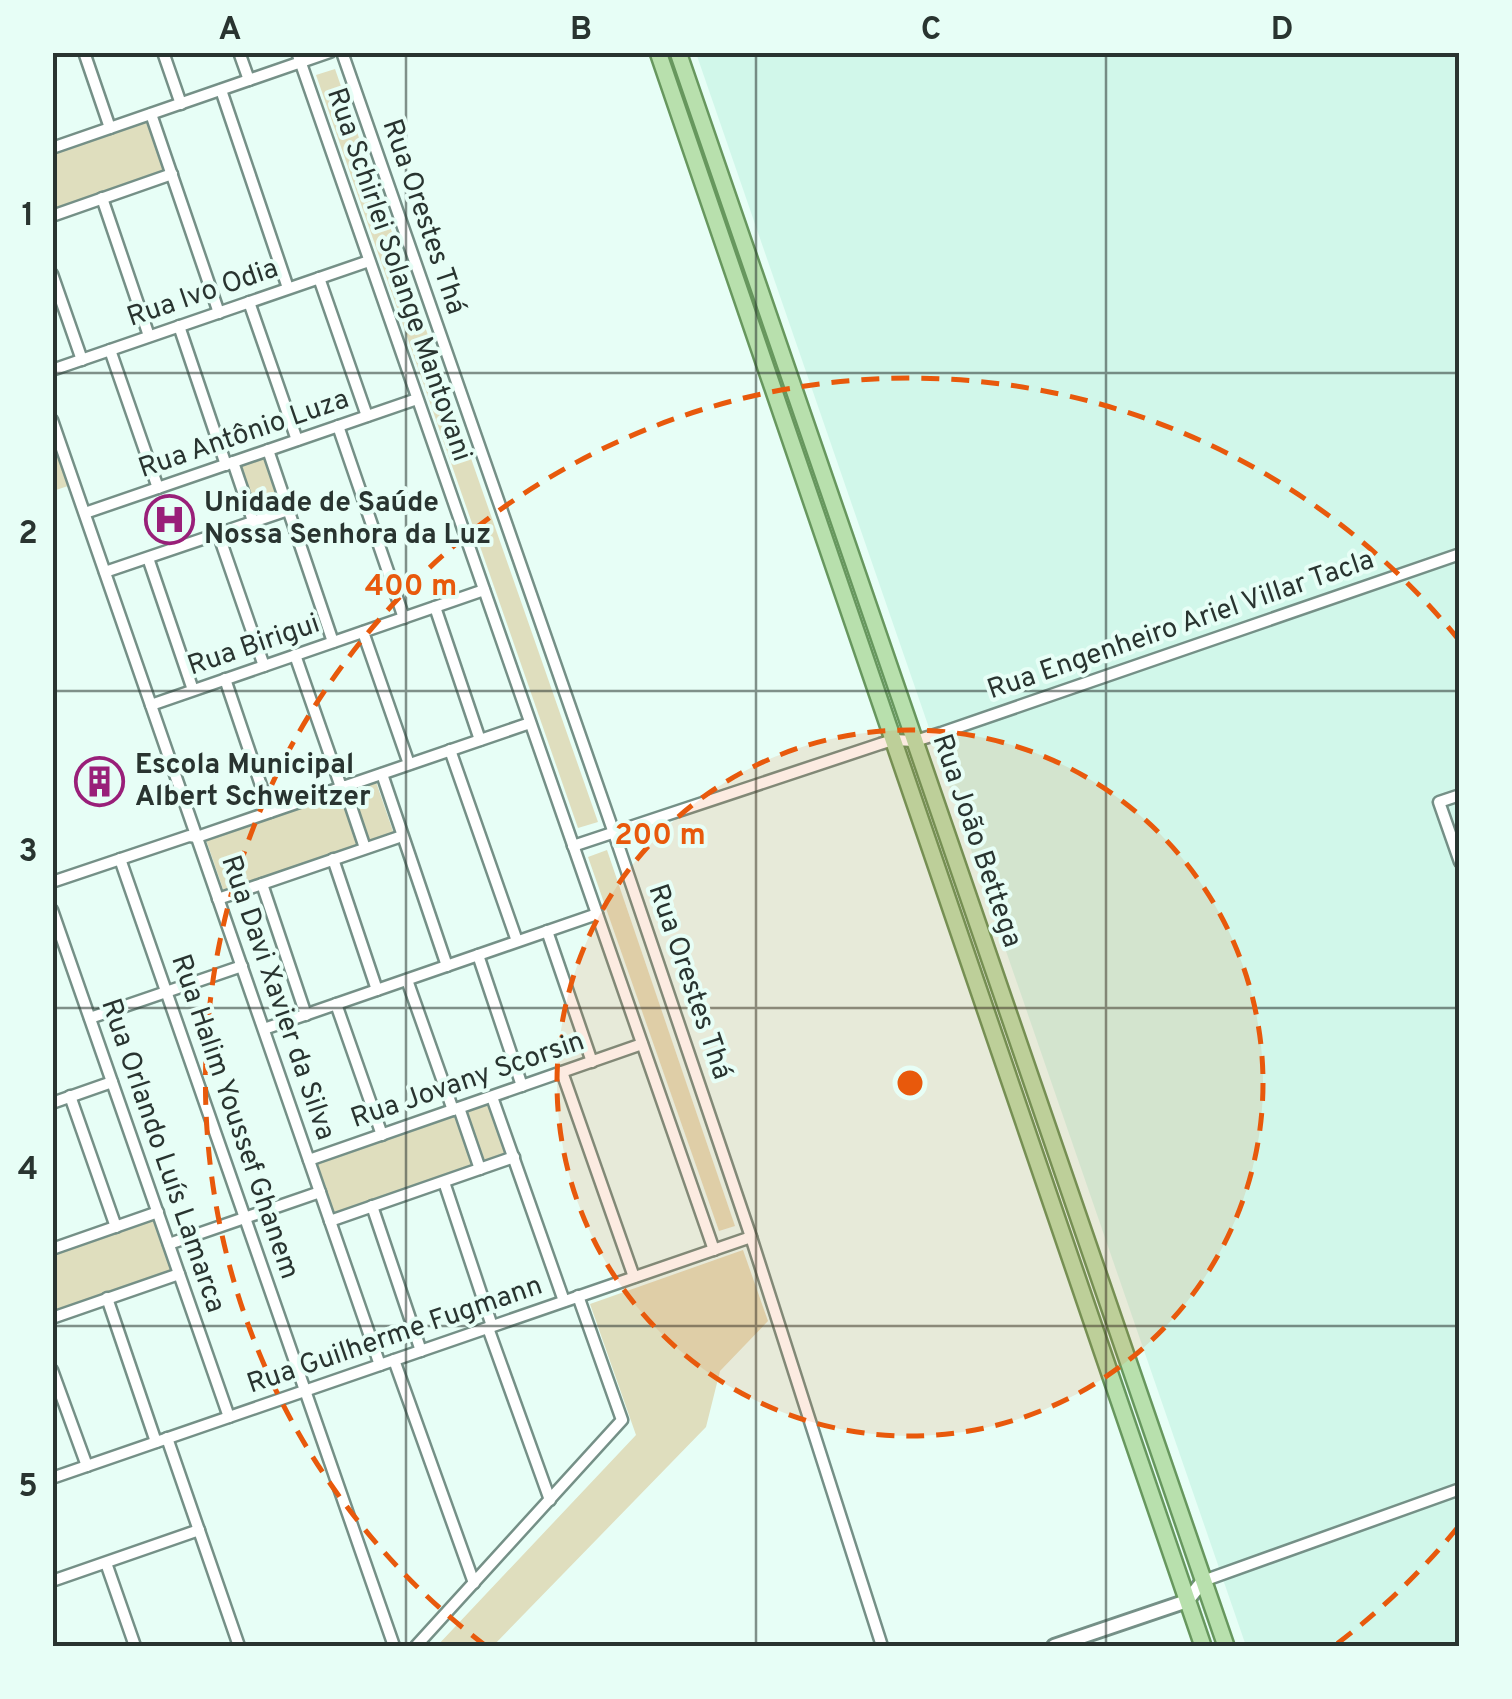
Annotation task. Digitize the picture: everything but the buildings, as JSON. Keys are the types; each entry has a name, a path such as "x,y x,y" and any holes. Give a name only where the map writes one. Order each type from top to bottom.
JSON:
{"main road":[{"name":"Rua João Bettega","path":"658,52 1202,1646"},
{"name":"Rua João Bettega","path":"678,52 1226,1646"},
{"path":"773,390 793,385"},
{"path":"1040,1172 1060,1164"},
{"path":"1049,1197 1069,1190"}],"street":[{"path":"84,52 110,128"},
{"path":"163,52 180,104"},
{"path":"239,52 249,80"},
{"path":"52,148 249,80 298,58 330,52"},
{"name":"Rua Orestes Thá","path":"342,52 752,1237 882,1646"},
{"name":"Rua Schirlei Solange Mantovani","path":"298,58 714,1250"},
{"path":"220,90 288,288"},
{"path":"151,114 219,312"},
{"path":"52,216 172,174"},
{"path":"102,198 149,336"},
{"name":"Rua Ivo Odia","path":"52,370 369,260"},
{"path":"52,274 82,360"},
{"path":"319,278 367,416"},
{"path":"250,302 297,440"},
{"path":"179,326 254,521"},
{"path":"110,350 158,488"},
{"name":"Rua Antônio Luza","path":"85,513 417,399"},
{"name":"Rua Davi Xavier da Silva","path":"52,420 380,1365"},
{"path":"338,426 404,618"},
{"path":"268,450 333,642"},
{"path":"105,572 288,510"},
{"path":"218,534 264,666"},
{"name":"Rua Engenheiro Ariel Villar Tacla","path":"574,846 893,740 915,741 1460,554"},
{"path":"148,558 193,690"},
{"name":"Rua Birigui","path":"151,705 484,590"},
{"path":"435,607 480,740"},
{"path":"363,632 409,764"},
{"path":"295,656 365,848"},
{"path":"225,680 270,812"},
{"path":"52,882 530,723"},
{"path":"450,750 517,941"},
{"path":"382,774 446,966"},
{"path":"1460,795 1439,802 1460,862"},
{"path":"218,899 402,836"},
{"name":"Rua Halim Youssef Ghanem","path":"120,859 394,1646"},
{"path":"333,859 377,990"},
{"path":"262,884 306,1014"},
{"name":"Rua Orlando Luís Lamarca","path":"52,910 229,1417"},
{"path":"264,1029 597,914"},
{"path":"547,931 592,1062"},
{"path":"52,956 66,951"},
{"path":"478,955 522,1086"},
{"path":"90,1018 242,966"},
{"path":"407,980 480,1169"},
{"path":"336,1004 382,1135"},
{"name":"Rua Jovany Scorsin","path":"309,1160 642,1044"},
{"path":"562,1072 634,1277"},
{"path":"52,1103 112,1082"},
{"path":"70,1096 116,1227"},
{"path":"492,1096 564,1302"},
{"path":"330,1221 514,1157"},
{"path":"444,1182 550,1500"},
{"path":"169,1244 320,1192"},
{"path":"372,1206 421,1351"},
{"path":"52,1249 158,1212"},
{"name":"Rua Guilherme Fugmann","path":"52,1478 752,1237"},
{"path":"52,1318 179,1274"},
{"path":"416,1646 622,1420 578,1296"},
{"path":"107,1298 199,1530 240,1646"},
{"path":"394,1360 474,1582"},
{"path":"52,1370 86,1466"},
{"path":"1054,1646 1187,1600 1204,1580 1460,1488"},
{"path":"52,1581 199,1530"},
{"path":"106,1563 135,1646"}],"shaded area":[{"path":"696,53 1459,53 1459,1646 1246,1646"},
{"path":"335,69 598,822 578,828 316,75"},
{"path":"148,121 165,173 53,211 52,153"},
{"path":"52,441 68,486 53,491 52,491"},
{"path":"263,457 280,507 257,515 240,465"},
{"path":"375,779 394,834 224,892 205,837"},
{"path":"607,850 735,1226 719,1231 588,857"},
{"path":"488,1105 505,1153 334,1213 317,1164"},
{"path":"155,1219 171,1270 53,1311 52,1255"},
{"path":"743,1250 768,1321 720,1371 706,1427 493,1646 437,1646 636,1435 590,1304"}],"place":[{"name":"Unidade de Saúde Nossa Senhora da Luz","path":"169,520"},
{"name":"Escola Municipal Albert Schweitzer","path":"100,782"}]}
